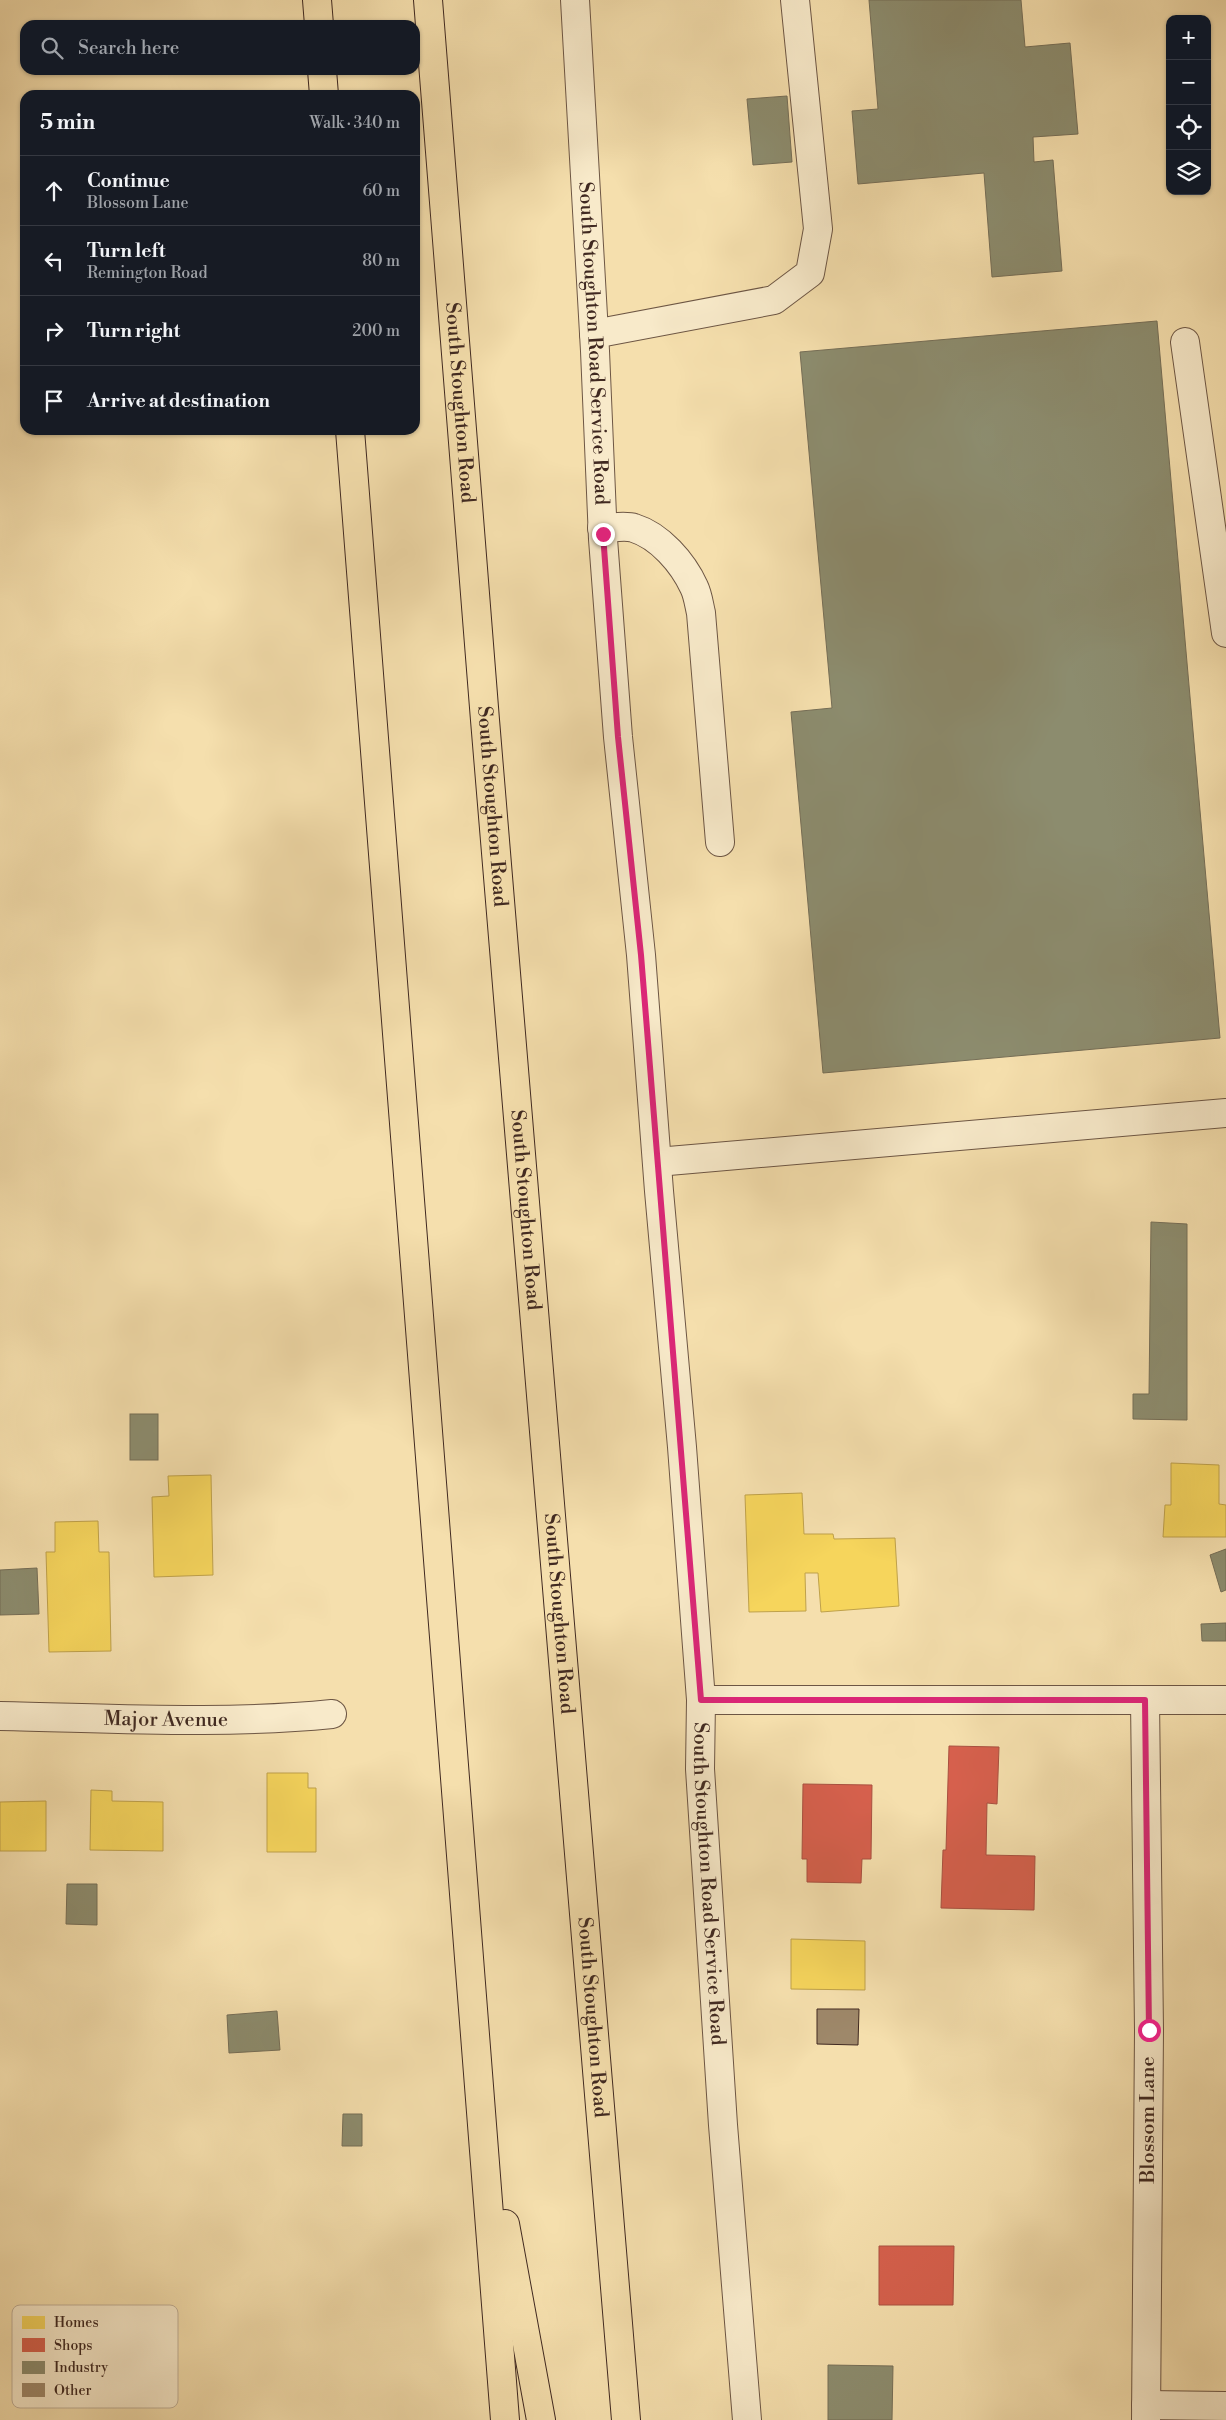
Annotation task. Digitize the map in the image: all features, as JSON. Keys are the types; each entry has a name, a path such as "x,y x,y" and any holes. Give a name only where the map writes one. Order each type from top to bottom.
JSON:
{"main road":[{"path":"317,0 319,20"},
{"name":"South Stoughton Road","path":"428,0 486,730 626,2420"},
{"path":"322,75 324,90"},
{"path":"350,435 505,2420"},
{"path":"477,2068 541,2420"}],"street":[{"name":"South Stoughton Road Service Road","path":"575,0 594,334 602,528 618,737 641,955 701,1700 700,1778 723,2125 747,2420"},
{"path":"594,334 774,300 810,273 818,229 795,0"},
{"path":"1185,342 1226,633"},
{"path":"602,528 633,528 652,538 667,549 682,566 695,588 701,614 720,842"},
{"path":"657,1162 1226,1113"},
{"path":"701,1700 1226,1700"},
{"name":"Blossom Lane","path":"1145,1700 1149,2021 1146,2412"},
{"name":"Major Avenue","path":"0,1716 285,1719 332,1714"},
{"path":"1146,2412 1226,2406"}],"building: Homes":[{"path":"1171,1463 1219,1465 1219,1504 1226,1505 1226,1537 1163,1537 1165,1505 1171,1505"},
{"path":"211,1475 213,1575 154,1577 152,1497 169,1496 168,1476"},
{"path":"802,1493 804,1534 833,1534 834,1539 895,1538 899,1606 821,1612 818,1573 805,1573 806,1611 749,1612 745,1495"},
{"path":"98,1521 99,1552 109,1552 111,1651 49,1652 46,1552 55,1552 55,1522"},
{"path":"267,1773 308,1773 308,1788 316,1788 316,1852 267,1852"},
{"path":"91,1790 112,1791 112,1801 163,1802 163,1851 90,1850"},
{"path":"46,1801 46,1851 0,1851 0,1802"},
{"path":"791,1939 865,1941 865,1990 791,1989"}],"building: Shops":[{"path":"949,1746 999,1747 997,1804 987,1803 986,1855 1035,1856 1034,1910 941,1908 943,1850 946,1850"},
{"path":"803,1784 872,1785 871,1859 862,1859 861,1883 807,1882 807,1859 802,1859"},
{"path":"879,2246 954,2246 953,2305 879,2305"}],"building: Industry":[{"path":"869,0 1021,0 1025,47 1070,43 1078,134 1033,137 1034,162 1053,160 1062,271 992,277 984,173 858,184 852,111 878,109"},
{"path":"787,96 792,162 753,165 747,99"},
{"path":"1157,321 1220,1038 823,1073 791,712 832,708 800,352"},
{"path":"1151,1222 1187,1224 1187,1420 1133,1419 1133,1394 1149,1394"},
{"path":"130,1414 158,1414 158,1460 130,1460"},
{"path":"1226,1549 1226,1590 1221,1592 1210,1555"},
{"path":"37,1568 39,1614 0,1615 0,1570"},
{"path":"1226,1623 1226,1641 1202,1641 1201,1624"},
{"path":"67,1884 97,1884 97,1925 66,1924"},
{"path":"277,2011 280,2050 229,2053 227,2015"},
{"path":"343,2114 362,2114 362,2146 342,2146"},
{"path":"828,2365 893,2366 892,2420 828,2420"}],"building: Other":[{"path":"817,2009 859,2009 858,2045 817,2044"}],"route":[{"path":"603,534 618,737 641,955 701,1700 1145,1700 1149,2030"}]}
